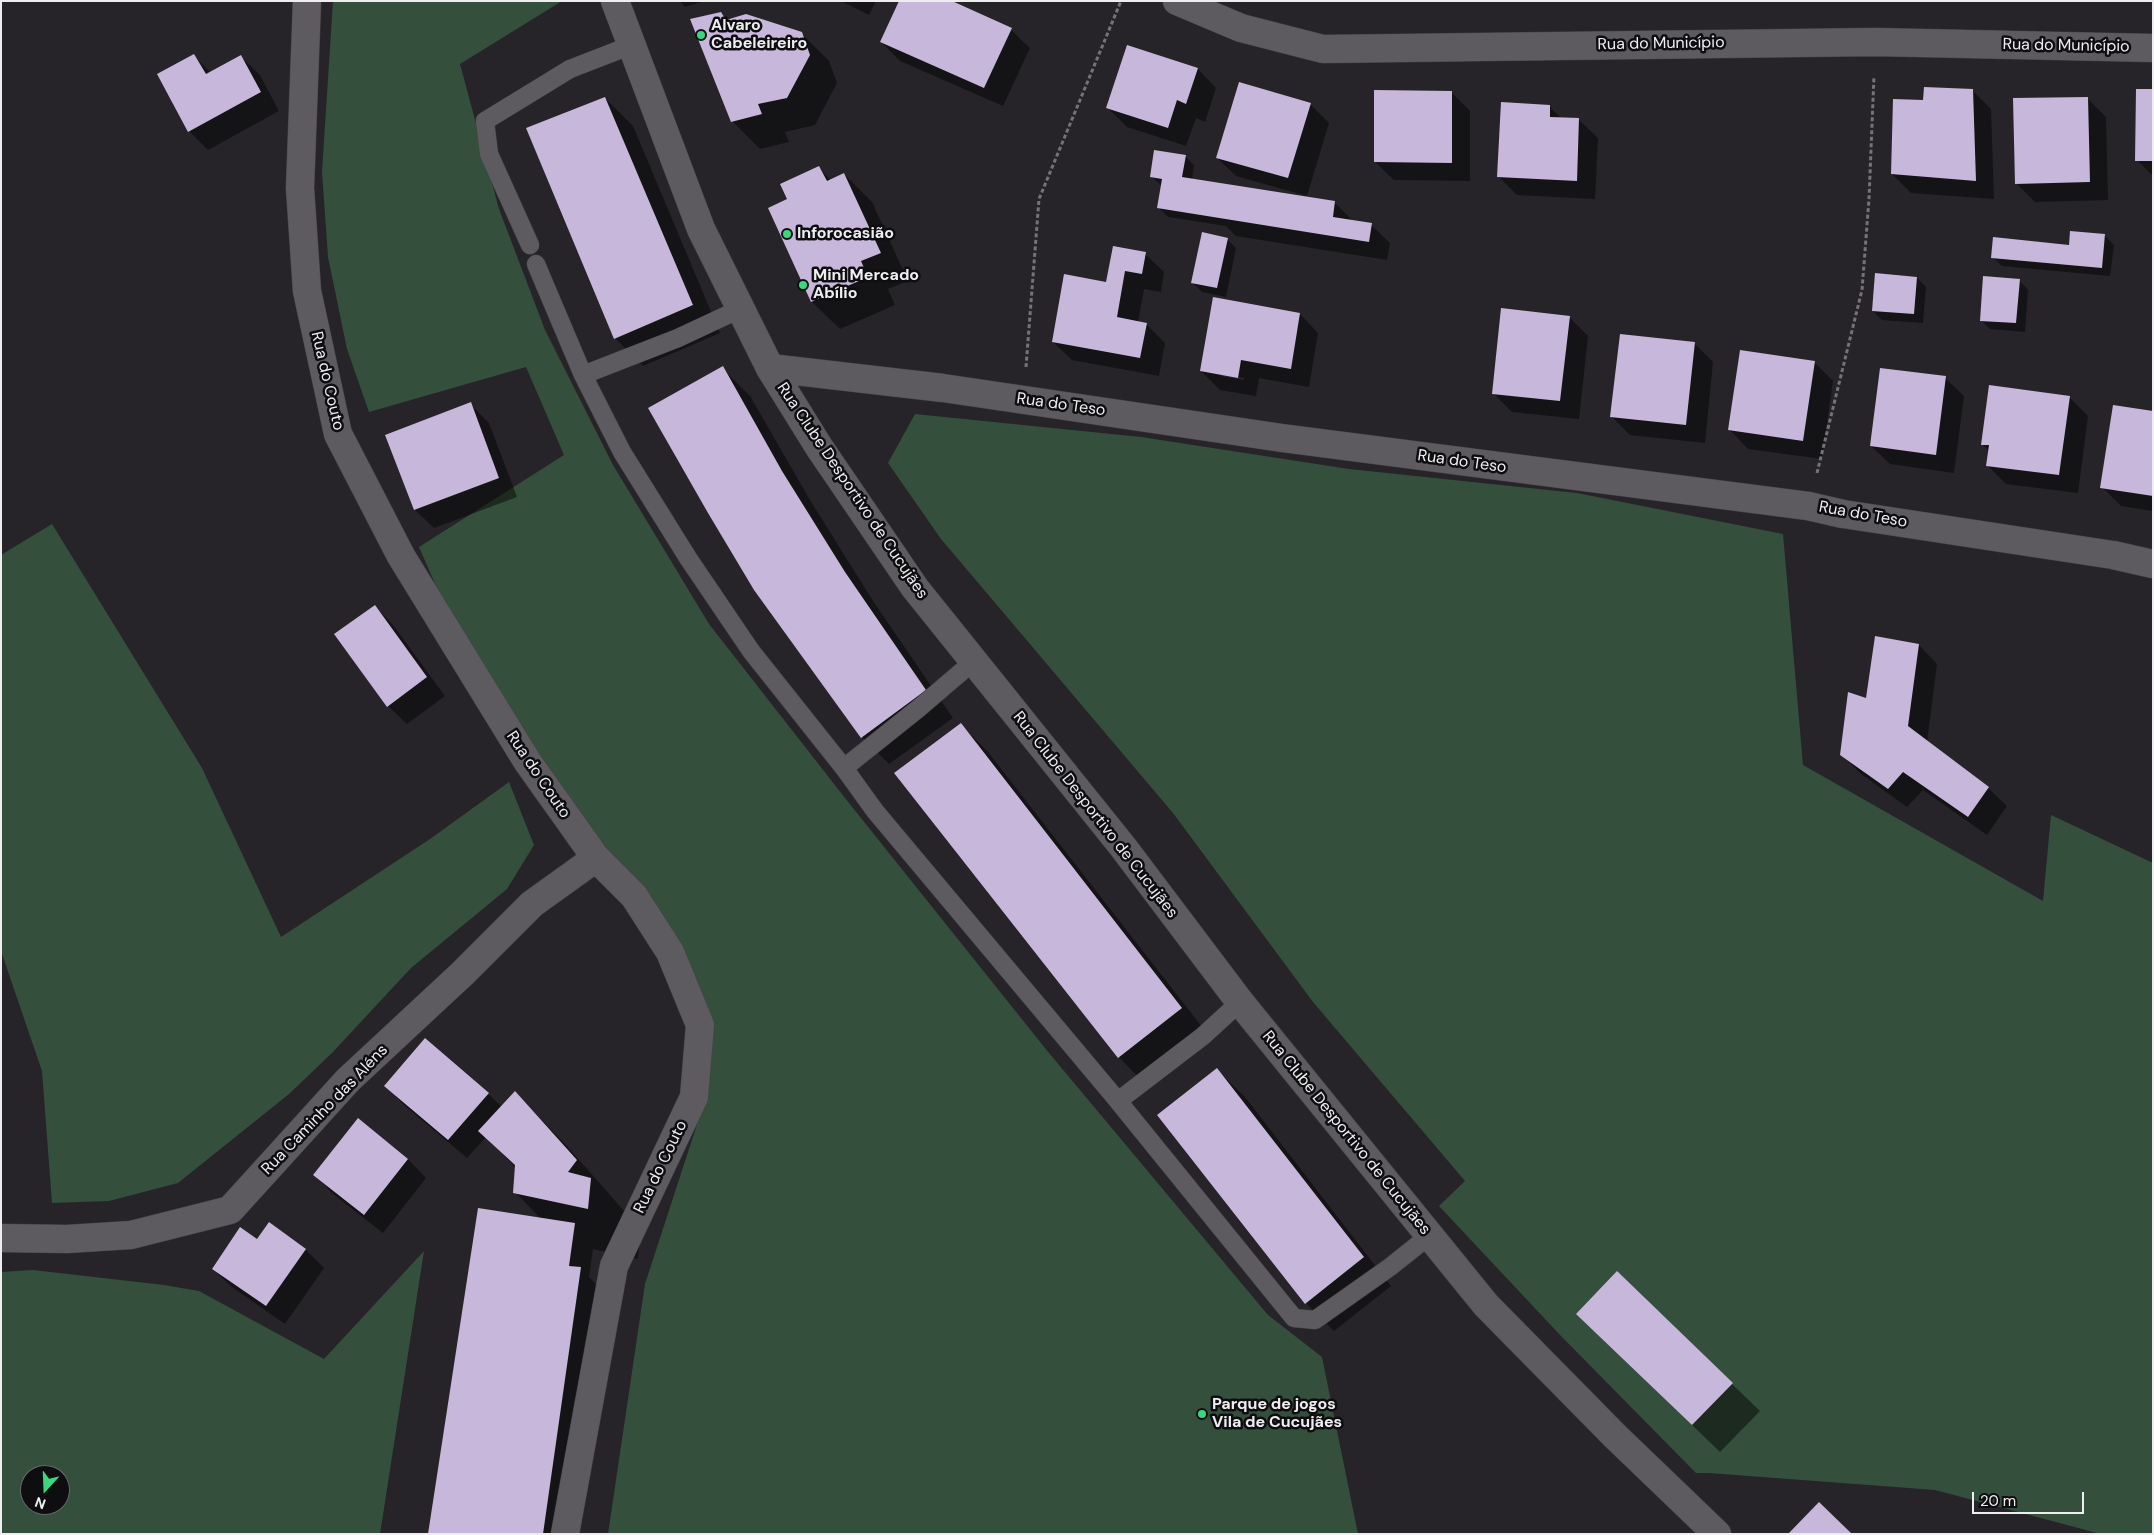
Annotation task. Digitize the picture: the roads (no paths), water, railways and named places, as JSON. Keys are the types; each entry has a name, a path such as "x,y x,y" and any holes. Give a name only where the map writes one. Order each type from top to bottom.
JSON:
{"street":[{"name":"Rua do Couto","path":"307,1 300,188 305,272 307,291 338,434 401,556 527,761 596,858 634,896 670,952 700,1025 694,1097 614,1266 565,1534"},
{"name":"Rua Clube Desportivo de Cucujães","path":"615,1 701,229 770,368 819,447 915,588 1123,847 1240,1002 1486,1305 1615,1436 1717,1534"},
{"name":"Rua do Município","path":"1177,1 1240,28 1323,49 1875,42 2153,48"},
{"name":"Rua do Teso","path":"770,368 1024,400 1282,438 1808,506 1843,514 2113,555 2153,564"},
{"name":"Rua Caminho das Aléns","path":"1,1238 67,1239 131,1235 230,1210 348,1080 463,973 532,904 596,858"}],"lane":[{"path":"530,245 489,154 485,121 570,69 632,45"},
{"path":"536,264 583,375 622,452 688,558 751,651 844,768 881,818 1118,1101 1294,1318 1315,1320 1390,1267 1429,1236"},
{"path":"583,375 678,338 740,309"},
{"path":"844,768 974,661"},
{"path":"1118,1101 1203,1036 1240,1002"}],"place":[{"name":"Alvaro Cabeleireiro","path":"701,35"},
{"name":"Inforocasião","path":"787,234"},
{"name":"Mini Mercado Abílio","path":"803,285"},
{"name":"Parque de jogos Vila de Cucujães","path":"1202,1414"}]}
